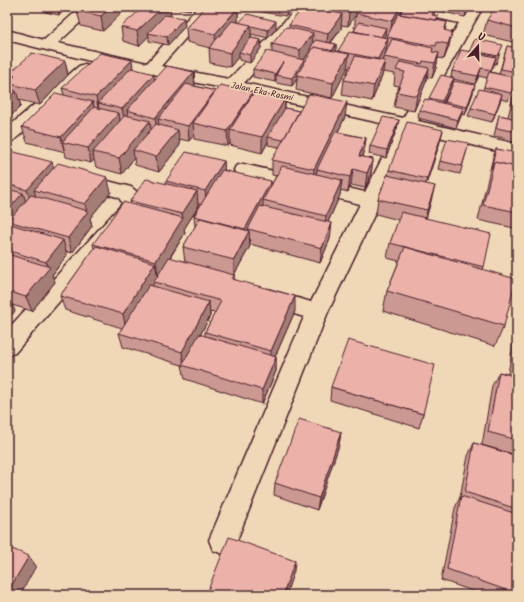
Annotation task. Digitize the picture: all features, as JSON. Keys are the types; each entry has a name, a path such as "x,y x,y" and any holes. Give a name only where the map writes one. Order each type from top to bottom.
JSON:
{"street":[{"path":"47,45 90,7"},
{"path":"150,69 206,7"},
{"path":"233,85 306,7"},
{"path":"223,540 317,312 408,124 472,14 406,7"},
{"name":"Jalan Eka Rasmi","path":"7,35 98,58 233,85 517,150"},
{"path":"7,137 98,58"},
{"path":"243,170 371,200"},
{"path":"7,346 132,205 129,196 124,192 66,175"},
{"path":"248,291 317,312"}],"building":[{"path":"83,7 111,7 101,16 77,11"},
{"path":"143,7 163,7 137,31 121,27"},
{"path":"205,7 227,7 237,9 215,34 186,28"},
{"path":"303,7 342,14 328,34 289,25"},
{"path":"326,7 352,7 349,12"},
{"path":"360,7 400,7 392,21 356,13"},
{"path":"404,7 435,8 432,15 438,16 436,20 400,14"},
{"path":"494,9 517,14 517,28 487,20"},
{"path":"247,14 276,21 268,30 239,23"},
{"path":"398,14 447,22 444,30 452,32 448,44 437,42 436,46 387,37"},
{"path":"165,15 184,18 167,37 148,33"},
{"path":"232,21 251,25 230,53 209,48"},
{"path":"359,22 386,28 381,37 354,31"},
{"path":"286,27 313,33 300,50 272,44"},
{"path":"350,31 388,38 378,59 338,51"},
{"path":"251,38 261,40 250,55 239,52"},
{"path":"392,39 433,48 432,52 439,53 435,63 423,61 422,64 384,57"},
{"path":"475,39 503,45 498,56 470,50"},
{"path":"315,40 336,44 332,51 314,47 313,49 310,49"},
{"path":"507,46 517,48 517,72 501,69"},
{"path":"314,47 349,54 333,83 297,75"},
{"path":"461,50 496,57 491,70 481,68 478,76 452,71"},
{"path":"267,51 304,60 292,78 276,75 283,62 275,74 253,69"},
{"path":"32,53 65,61 35,90 7,83 15,76 9,74"},
{"path":"100,53 132,60 96,97 62,88"},
{"path":"355,56 385,61 374,86 344,80"},
{"path":"400,62 429,68 417,96 397,92 405,72 396,70"},
{"path":"167,66 194,72 155,118 127,110"},
{"path":"131,68 154,74 122,109 98,103"},
{"path":"489,72 516,78 511,93 484,87"},
{"path":"441,75 454,78 442,101 429,98"},
{"path":"454,81 475,85 467,107 445,102"},
{"path":"517,83 517,109 512,108"},
{"path":"186,84 215,91 188,126 158,119"},
{"path":"220,85 253,92 227,131 193,123"},
{"path":"7,89 16,91 7,100"},
{"path":"479,89 502,94 495,114 471,108"},
{"path":"254,92 285,99 262,137 230,130"},
{"path":"56,93 93,102 61,137 22,127"},
{"path":"309,94 347,102 314,169 272,160"},
{"path":"425,99 463,108 458,120 419,110"},
{"path":"94,107 119,113 88,148 62,142"},
{"path":"285,108 299,111 283,140 268,137"},
{"path":"125,115 150,121 119,158 93,152"},
{"path":"499,115 517,119 517,132 496,128"},
{"path":"383,117 399,120 387,150 370,146"},
{"path":"407,122 443,130 427,179 389,170"},
{"path":"156,124 178,130 156,157 133,150"},
{"path":"335,132 366,138 359,156 373,159 367,173 353,169 350,177 317,169"},
{"path":"447,139 469,143 462,166 440,161"},
{"path":"496,149 517,153 517,167 494,162 491,168"},
{"path":"7,150 52,162 27,190 7,184"},
{"path":"186,152 224,161 205,191 166,181"},
{"path":"494,162 517,167 517,212 483,205"},
{"path":"58,163 107,177 85,204 34,190"},
{"path":"282,166 342,180 326,216 263,200"},
{"path":"222,170 271,181 245,229 194,216"},
{"path":"387,175 435,186 427,210 378,199"},
{"path":"146,179 197,191 182,214 130,201"},
{"path":"7,189 23,193 7,211"},
{"path":"31,195 88,211 68,238 8,221"},
{"path":"123,202 183,218 156,261 93,244"},
{"path":"260,206 332,223 322,248 248,229"},
{"path":"401,212 491,234 484,267 390,243"},
{"path":"200,218 249,231 234,260 183,247"},
{"path":"7,223 63,240 46,262 7,250"},
{"path":"96,246 155,263 123,314 60,296"},
{"path":"405,247 516,279 504,326 387,291"},
{"path":"7,254 50,267 26,297 7,291"},
{"path":"169,257 234,275 232,279 295,296 271,351 205,332 221,301 154,282"},
{"path":"149,285 209,302 182,352 119,333"},
{"path":"199,334 276,357 262,390 182,365"},
{"path":"348,340 435,365 423,414 331,387"},
{"path":"517,346 517,367 514,366"},
{"path":"499,372 517,377 517,440 488,432"},
{"path":"299,419 341,432 319,498 275,483"},
{"path":"474,443 517,456 517,509 465,492"},
{"path":"461,496 517,514 517,594 447,569"},
{"path":"229,537 295,561 283,595 206,595"},
{"path":"7,547 29,556 7,593"},
{"path":"177,591 188,595 175,595"}]}
